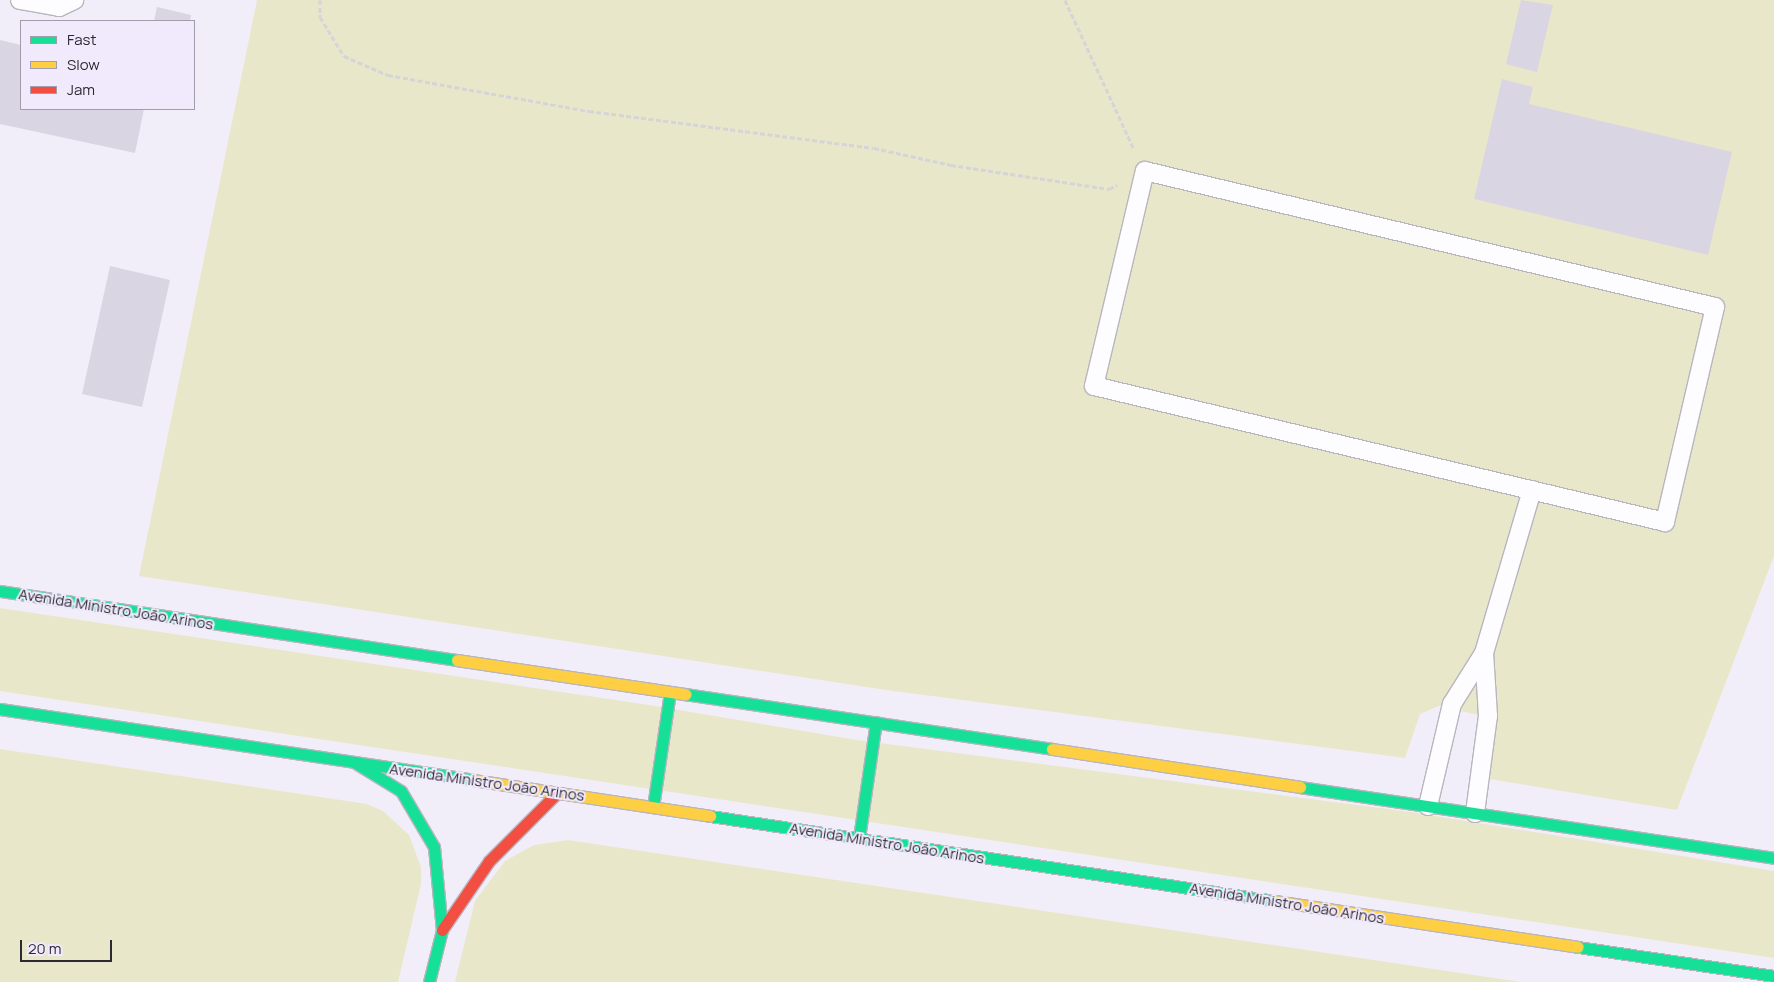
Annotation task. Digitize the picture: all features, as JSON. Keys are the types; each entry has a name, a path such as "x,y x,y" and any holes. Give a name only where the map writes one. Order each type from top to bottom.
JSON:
{"main road":[{"name":"Avenida Ministro João Arinos","path":"0,591 1774,858"},
{"path":"653,807 670,692"},
{"name":"Avenida Ministro João Arinos","path":"0,709 1774,976"},
{"path":"859,838 876,722"},
{"path":"354,762 401,791 434,847 442,930 429,982"},
{"path":"442,930 489,861 557,793"}],"lane":[{"path":"20,0 59,7 74,0"},
{"path":"1145,171 1716,306 1665,522 1094,386 1145,171"},
{"path":"1428,806 1452,704 1484,653 1532,490"},
{"path":"1475,813 1488,716 1484,653"}],"path":[{"path":"320,0 320,18 344,56 388,75 589,111 874,148 951,165 1109,189 1145,171 1065,0"}],"shaded area":[{"path":"257,0 1774,0 1774,556 1677,810 1483,778 1494,734 1478,715 1439,706 1420,714 1405,758 886,690 139,576"},
{"path":"0,608 649,705 857,740 1411,812 1774,871 1774,958 0,691"},
{"path":"0,749 367,804 383,811 409,835 421,867 421,884 398,982 0,982"},
{"path":"568,840 1521,982 455,982 475,901 505,861 534,845"}],"building":[{"path":"1521,0 1553,5 1537,72 1506,64"},
{"path":"157,7 191,15 190,20 154,20"},
{"path":"0,40 20,45 20,110 144,110 135,153 0,124"},
{"path":"1502,79 1533,87 1529,104 1732,152 1708,255 1474,199"},
{"path":"110,266 170,280 142,407 82,394"}],"traffic: fast":[{"path":"0,591 457,660"},
{"path":"653,807 670,692"},
{"path":"685,694 1052,749"},
{"path":"0,709 473,780"},
{"path":"859,838 876,722"},
{"path":"354,762 401,791 434,847 442,930 429,982"},
{"path":"1300,787 1774,858"},
{"path":"710,816 1275,901"},
{"path":"1578,947 1774,976"}],"traffic: slow":[{"path":"457,660 685,694"},
{"path":"1052,749 1300,787"},
{"path":"473,780 710,816"},
{"path":"1275,901 1578,947"}],"traffic: jam":[{"path":"442,930 489,861 557,793"}]}
